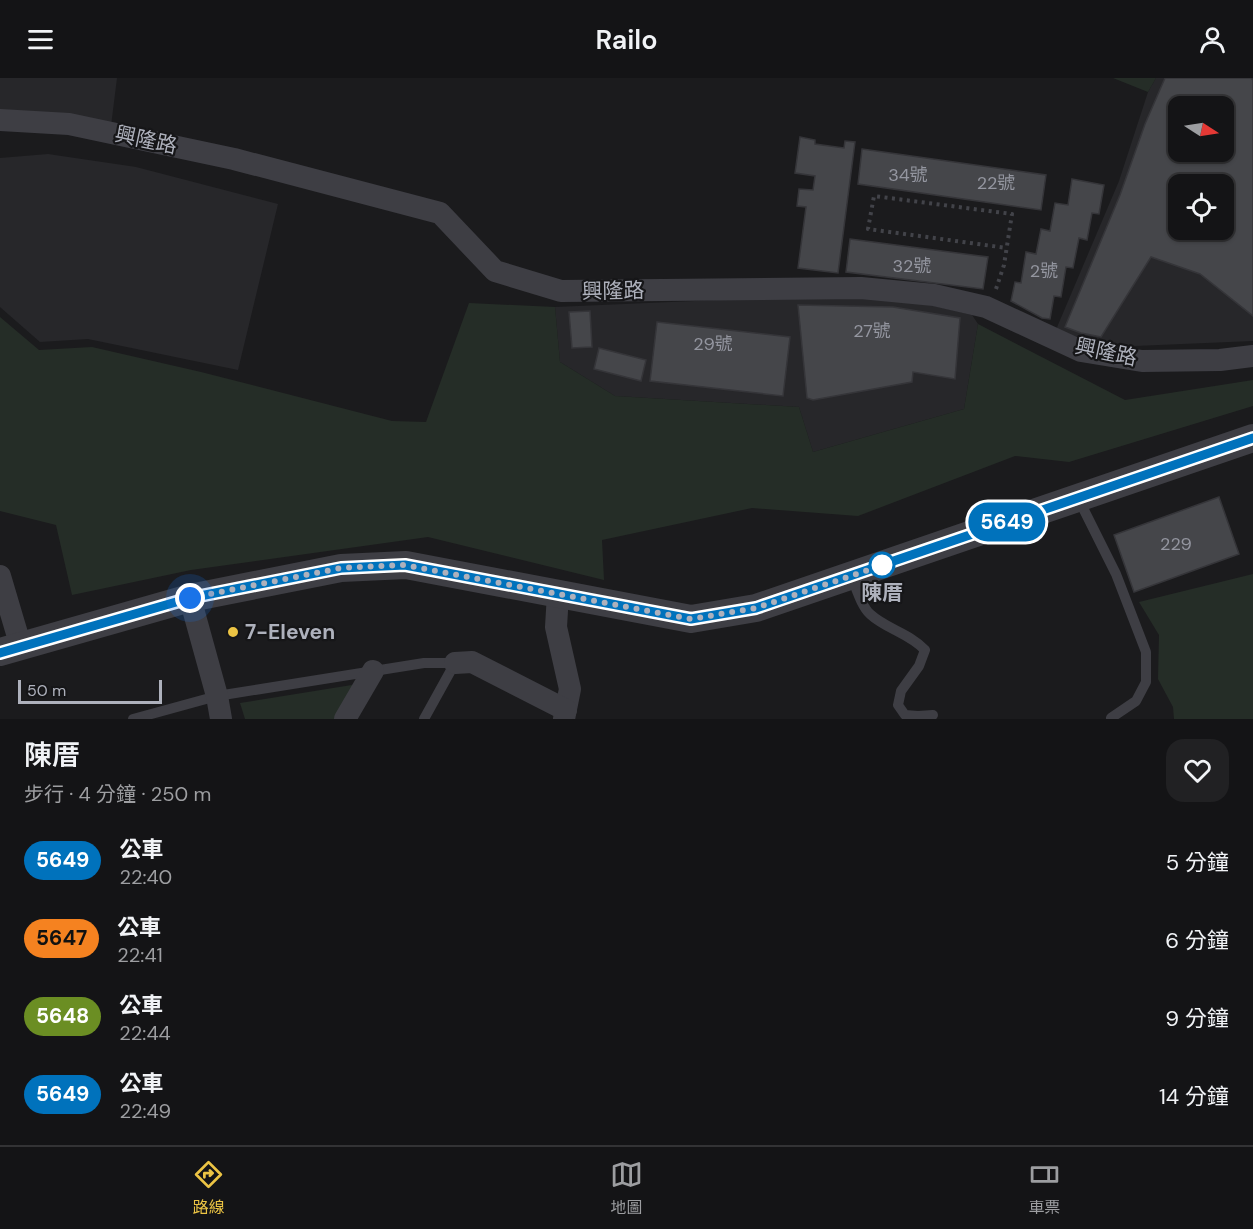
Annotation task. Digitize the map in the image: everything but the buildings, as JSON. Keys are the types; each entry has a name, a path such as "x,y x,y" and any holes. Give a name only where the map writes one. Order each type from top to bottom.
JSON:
{"street":[{"name":"興隆路","path":"0,120 69,124 234,159 440,213 495,271 561,291 861,288 923,294 986,308 1081,351 1142,361 1220,360 1253,356"},
{"path":"0,576 10,650 190,598 341,568 405,565 691,619 756,608 1253,438"},
{"path":"456,663 472,662 565,715 570,689 556,627 558,594"},
{"path":"190,598 217,696 221,719"},
{"path":"345,719 373,671"}],"lane":[{"path":"1078,498 1116,574 1146,652 1146,682 1136,701 1111,718"},
{"path":"850,576 868,613 904,633 925,650 919,666 901,691 898,705 905,715 933,715"},
{"path":"133,719 217,696 424,663 456,663 424,719"}],"path":[{"path":"1004,265 1007,248 1012,214 874,196 868,229 1007,248"}],"shaded area":[{"path":"0,78 117,78 111,126 0,110"},
{"path":"1113,78 1156,78 1148,92"},
{"path":"1156,78 1253,78 1253,341 1135,346 1055,332 1119,181 1148,92"},
{"path":"48,154 136,167 278,204 238,370 88,339 40,342 0,307 0,158"},
{"path":"840,297 918,302 972,315 978,324 964,409 813,452 799,407 615,396 560,362 555,307"},
{"path":"469,303 555,307 560,362 615,396 799,407 813,452 964,409 978,324 1125,400 1253,380 1253,406 1069,462 1015,456 858,516 752,508 602,540 604,580 428,537 191,570 72,595 56,525 0,511 0,317 39,350 92,347 201,372 392,421 426,422"},
{"path":"1253,574 1253,719 1174,719 1173,707 1158,679 1159,635 1139,602"},
{"path":"358,684 335,719 245,719 240,703"}],"bus line":[{"name":"5649","path":"0,653 190,598 341,568 405,565 691,619 756,608 1253,438"}],"place":[{"name":"陳厝","path":"882,565"},
{"name":"7-Eleven","path":"233,632"}],"route":[{"path":"190,598 341,568 405,565 691,619 756,608 892,562 882,565"}]}
